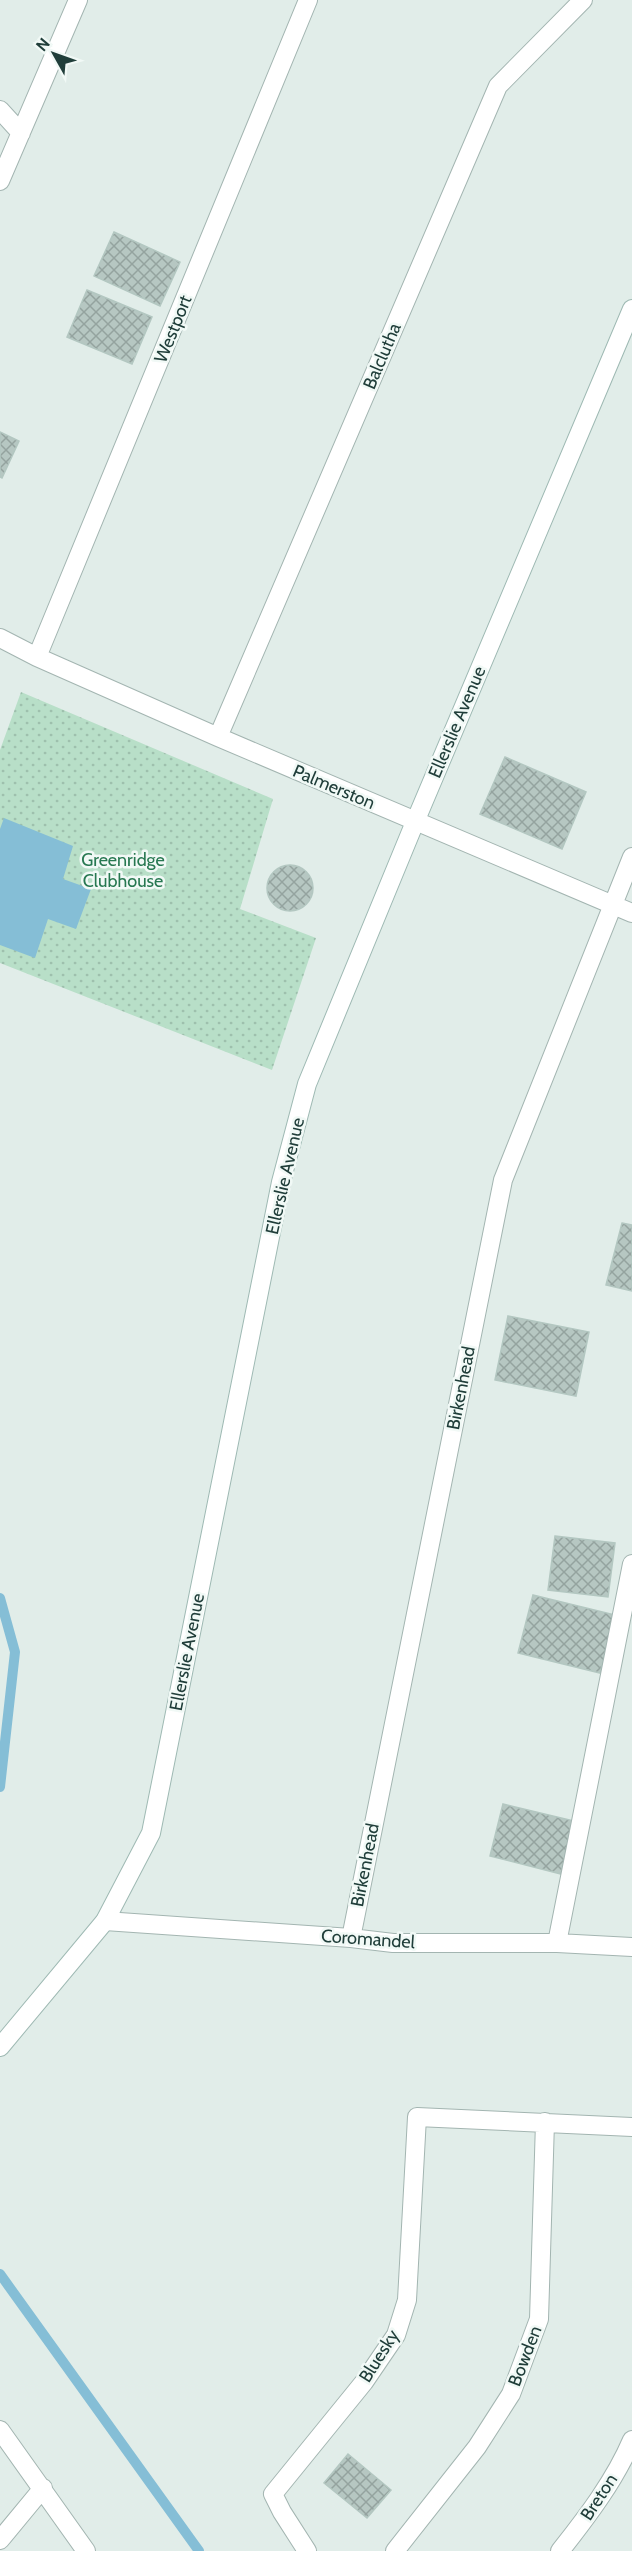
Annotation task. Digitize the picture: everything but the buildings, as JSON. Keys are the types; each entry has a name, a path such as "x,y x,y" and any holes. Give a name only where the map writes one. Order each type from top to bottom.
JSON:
{"street":[{"path":"0,181 78,0"},
{"name":"Westport","path":"37,657 308,0"},
{"name":"Balclutha","path":"218,737 498,86 583,0"},
{"path":"0,110 21,133"},
{"name":"Ellerslie Avenue","path":"0,2048 105,1921 151,1833 281,1182 307,1084 632,309"},
{"name":"Palmerston","path":"0,638 37,657 218,737 632,912"},
{"name":"Birkenhead","path":"351,1938 503,1180 632,857"},
{"path":"556,1943 632,1564"},
{"name":"Coromandel","path":"105,1921 393,1943 556,1943 632,1947"},
{"name":"Bluesky","path":"308,2551 273,2494 364,2382 396,2335 407,2300 417,2117 545,2122"},
{"path":"545,2122 632,2127"},
{"name":"Bowden","path":"395,2551 477,2447 511,2394 539,2319 545,2122"},
{"path":"0,2430 86,2551"},
{"name":"Breton","path":"560,2551 582,2523 626,2455 632,2440"},
{"path":"0,2540 43,2488"}],"green space":[{"name":"Greenridge Clubhouse","path":"21,692 273,799 240,909 316,938 272,1070 0,963 0,750"}],"water":[{"path":"4,818 73,846 63,879 91,889 76,929 48,919 35,958 0,945 0,829"}],"waterway":[{"path":"0,1598 15,1652 0,1787"},
{"path":"0,2274 199,2551"}]}
